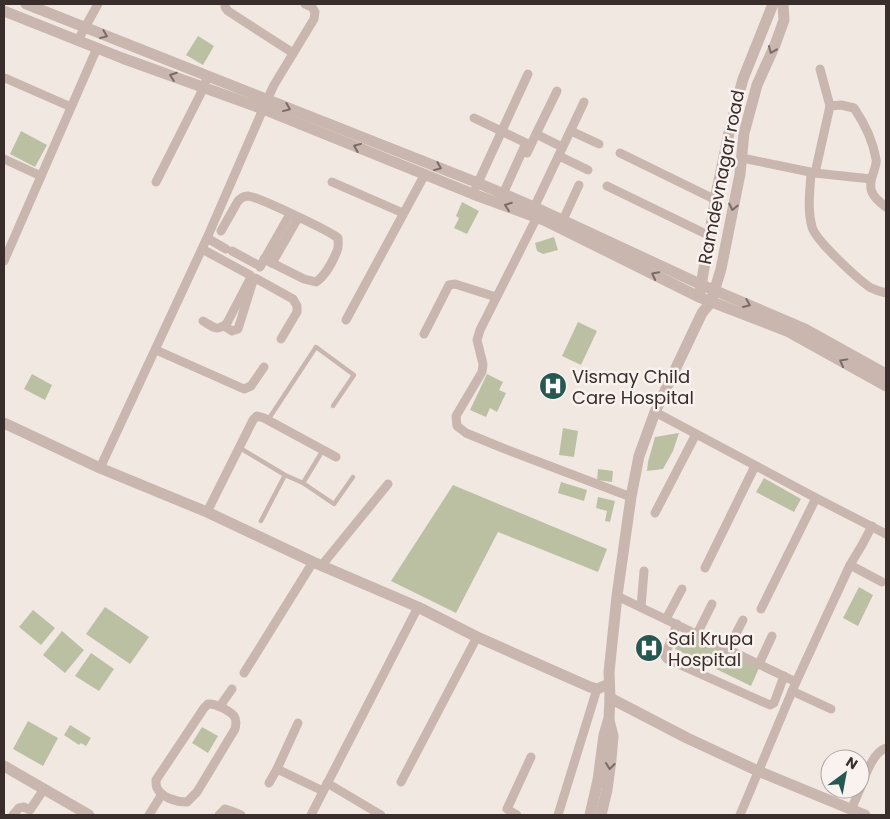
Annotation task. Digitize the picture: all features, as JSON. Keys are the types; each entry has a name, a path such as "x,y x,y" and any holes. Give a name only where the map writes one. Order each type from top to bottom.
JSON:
{"street":[{"path":"26,4 208,76 265,104 425,174 505,194 534,213 563,220 700,291"},
{"path":"78,40 98,4"},
{"path":"225,4 228,11 292,54"},
{"path":"100,468 207,238 265,104 314,18 315,12 312,7 305,4"},
{"name":"Ramdevnagar road","path":"702,313 700,291 729,133 743,79 773,4"},
{"name":"Ramdevnagar road","path":"713,296 721,269 740,174 744,133 757,85 784,20 783,4"},
{"path":"4,11 203,87 265,104 476,188 534,213 614,254 700,291 805,329 886,374"},
{"path":"4,260 97,48"},
{"path":"820,69 830,106 813,173 809,210 813,230 844,266 870,287 886,294"},
{"path":"476,188 528,74"},
{"path":"156,182 208,76"},
{"path":"5,78 71,107"},
{"path":"505,194 557,91"},
{"path":"584,102 560,151 534,213 480,330 477,340 483,364 482,372 456,416 457,426 466,432 505,449 631,497"},
{"path":"830,106 840,105 854,108 862,119 871,139 877,162 871,180 871,192 886,207"},
{"path":"474,118 526,143 505,194"},
{"path":"570,130 599,144"},
{"path":"536,134 588,170"},
{"path":"620,153 716,200"},
{"path":"742,158 813,173 871,180"},
{"path":"4,159 41,176"},
{"path":"346,320 425,174"},
{"path":"332,182 403,214"},
{"path":"563,220 579,185"},
{"path":"607,186 710,236"},
{"path":"207,238 229,250 316,282 325,274 338,249 338,238 327,231 248,196 238,201 221,231"},
{"path":"203,321 215,329 222,328 227,323 252,278 294,216"},
{"path":"202,249 293,299 297,306 297,312 281,339"},
{"path":"424,334 448,285 455,284 496,297"},
{"path":"590,815 609,718 609,672 617,596 638,456 655,412 702,313 713,296"},
{"path":"713,296 787,330 886,386"},
{"path":"156,350 244,389 251,386 264,366"},
{"path":"655,412 886,534"},
{"path":"207,512 257,416 261,416 336,457"},
{"path":"4,423 100,468 207,512 318,564 418,607 477,637 590,687 597,689 609,684"},
{"path":"655,513 696,434"},
{"path":"705,568 755,466"},
{"path":"244,673 318,564 388,484"},
{"path":"761,609 816,498"},
{"path":"740,815 796,682 850,565 872,526"},
{"path":"850,565 882,582"},
{"path":"641,607 644,571"},
{"path":"666,619 682,589"},
{"path":"617,596 796,682"},
{"path":"697,634 712,604"},
{"path":"311,815 418,607"},
{"path":"728,649 743,620"},
{"path":"676,624 665,656 667,660 770,705 774,703 784,676"},
{"path":"759,664 772,636"},
{"path":"401,782 477,637"},
{"path":"220,706 232,689"},
{"path":"558,815 597,689"},
{"path":"792,692 831,709"},
{"path":"610,698 687,738 758,771 865,815"},
{"path":"208,704 220,706 235,717 235,729 197,792 187,802 176,802 162,794 158,790 156,780 204,708 208,704"},
{"path":"601,815 608,790 613,736 609,718"},
{"path":"269,783 298,723"},
{"path":"870,766 877,754 883,748 886,748"},
{"path":"516,815 507,809 531,757"},
{"path":"4,766 89,815"},
{"path":"277,769 325,787 382,815"},
{"path":"13,815 19,808 24,807 34,813 44,789"},
{"path":"150,815 162,794"},
{"path":"851,810 856,799"},
{"path":"219,815 225,809 241,815"}],"lane":[{"path":"268,420 316,347 354,375 334,406"},
{"path":"240,448 303,483 334,504 353,477"},
{"path":"303,483 320,455"},
{"path":"261,521 285,474"}],"green space":[{"path":"198,36 214,46 203,65 186,55"},
{"path":"21,131 47,145 35,167 10,154"},
{"path":"462,202 479,211 467,234 454,228 459,218 456,216"},
{"path":"554,237 558,250 543,254 537,251 535,243"},
{"path":"578,322 597,331 581,365 562,356"},
{"path":"32,374 52,385 45,400 24,389"},
{"path":"487,374 503,382 499,390 506,393 497,412 490,408 486,417 470,410"},
{"path":"563,428 578,431 574,457 559,455"},
{"path":"679,433 673,451 663,469 647,471 655,437"},
{"path":"598,469 613,471 612,482 597,480"},
{"path":"764,478 801,499 794,512 756,492"},
{"path":"561,482 587,490 584,501 558,493"},
{"path":"453,485 607,549 598,572 498,532 456,613 391,581"},
{"path":"598,497 615,501 610,522 605,521 607,511 596,508"},
{"path":"859,587 873,595 858,626 843,618"},
{"path":"105,607 149,637 130,664 86,634"},
{"path":"33,610 55,628 41,645 19,627"},
{"path":"62,631 84,650 65,673 43,655"},
{"path":"683,632 759,668 751,686 675,649"},
{"path":"91,653 114,669 99,691 75,676"},
{"path":"28,721 58,738 43,766 13,749"},
{"path":"70,725 91,738 86,746 81,743 79,745 64,735"},
{"path":"202,727 218,736 208,753 192,743"}],"place":[{"name":"Vismay Child Care Hospital","path":"553,386"},
{"name":"Sai Krupa Hospital","path":"649,648"}]}
